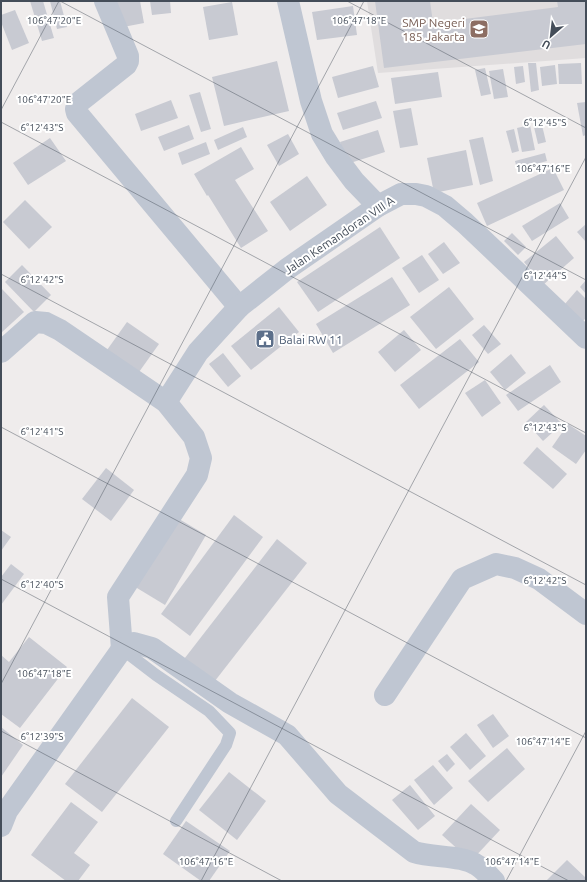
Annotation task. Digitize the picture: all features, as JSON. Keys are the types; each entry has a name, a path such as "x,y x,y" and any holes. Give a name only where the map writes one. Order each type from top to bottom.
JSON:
{"street":[{"path":"105,1 128,56 128,61 126,65 78,103 76,109 77,113 239,307"},
{"path":"288,1 311,101 322,134 336,157 354,181 378,206"},
{"name":"Jalan Kemandoran VIII A","path":"166,402 198,352 239,307 287,269 378,206 400,194 416,194 426,196 445,206 465,223 586,338"},
{"path":"1,352 35,322 46,323 60,330 166,402 194,437 201,458 197,475 118,597 122,649"},
{"path":"385,695 462,579 496,564 515,568 539,579 586,614"},
{"path":"1,826 7,811 122,649 134,643 152,648 230,703 287,735 338,794 414,852 424,855 464,860 475,864 487,873 494,881"}],"lane":[{"path":"122,649 156,675 209,711 230,733 226,745 176,821"}],"shaded area":[{"name":"SMP Negeri 185 Jakarta","path":"367,1 586,1 586,58 378,73"}],"building":[{"path":"30,1 43,1 54,38 42,41"},
{"path":"50,1 60,1 67,27 57,29"},
{"path":"113,1 140,1 144,23 118,28"},
{"path":"150,1 170,1 171,13 152,15"},
{"name":"SMP Negeri 185 Jakarta","path":"375,1 430,1 433,23 558,7 557,1 586,1 586,44 384,68"},
{"path":"232,2 238,35 209,40 203,7"},
{"path":"353,6 357,35 317,40 312,12"},
{"path":"15,10 29,43 12,50 1,22 1,15"},
{"path":"277,61 289,111 224,126 212,77"},
{"path":"528,63 536,63 539,90 531,92"},
{"path":"581,63 582,84 559,84 558,64"},
{"path":"555,65 557,84 542,86 540,67"},
{"path":"373,66 379,87 338,98 332,77"},
{"path":"523,66 525,82 516,84 514,67"},
{"path":"485,68 491,94 481,96 475,70"},
{"path":"503,69 508,97 494,99 489,71"},
{"path":"438,72 442,97 395,104 391,78"},
{"path":"200,92 211,129 201,132 189,95"},
{"path":"171,100 178,118 141,131 135,114"},
{"path":"376,101 382,118 343,130 337,113"},
{"path":"586,102 586,135 583,136 577,103"},
{"path":"411,108 418,145 400,148 393,111"},
{"path":"541,121 546,142 538,144 533,123"},
{"path":"189,125 194,139 164,151 158,137"},
{"path":"530,125 535,150 522,152 517,128"},
{"path":"243,127 247,137 218,150 214,140"},
{"path":"514,129 519,151 512,153 506,131"},
{"path":"378,130 385,152 347,164 340,142"},
{"path":"288,134 299,154 279,166 267,145"},
{"path":"483,137 493,181 480,185 469,140"},
{"path":"50,138 66,161 28,185 13,163"},
{"path":"206,142 210,154 182,165 178,153"},
{"path":"241,147 254,169 235,180 268,231 241,248 194,174"},
{"path":"466,150 473,185 434,193 427,158"},
{"path":"545,153 547,161 517,169 515,161"},
{"path":"553,168 564,190 487,226 477,203"},
{"path":"307,176 327,205 290,231 270,202"},
{"path":"25,200 52,227 29,249 3,222"},
{"path":"560,203 569,218 532,241 522,226"},
{"path":"586,224 586,242 577,232"},
{"path":"380,227 400,258 318,312 297,282"},
{"path":"512,233 526,247 518,255 504,241"},
{"path":"556,236 574,258 543,285 524,262"},
{"path":"444,242 460,263 443,274 428,254"},
{"path":"422,255 439,280 419,293 402,268"},
{"path":"22,265 51,295 34,312 5,282"},
{"path":"392,277 410,305 333,353 316,324"},
{"path":"586,280 586,294 580,287"},
{"path":"449,287 474,319 436,349 410,317"},
{"path":"1,288 24,312 1,333"},
{"path":"577,290 586,299 586,318 583,321 564,305"},
{"name":"Balai RW 11","path":"279,307 299,332 251,370 231,346"},
{"path":"127,322 159,344 139,372 107,350"},
{"path":"484,325 501,344 488,354 472,335"},
{"path":"404,330 421,350 395,372 378,352"},
{"path":"460,339 479,362 419,409 400,385"},
{"path":"223,353 241,376 228,387 209,364"},
{"path":"511,354 526,373 505,390 490,372"},
{"path":"550,365 561,382 518,411 506,395"},
{"path":"485,380 501,403 482,417 465,393"},
{"path":"544,405 562,424 543,441 526,422"},
{"path":"568,424 586,436 586,450 576,464 552,447"},
{"path":"537,447 567,474 553,489 523,463"},
{"path":"106,468 134,490 111,521 82,499"},
{"path":"234,515 263,537 190,636 161,614"},
{"path":"174,516 206,535 165,605 132,585"},
{"path":"1,530 11,537 1,551"},
{"path":"277,539 307,563 211,686 181,663"},
{"path":"11,564 24,574 1,605 1,577"},
{"path":"29,637 67,667 20,728 1,714 1,655 9,662"},
{"path":"132,698 169,727 102,812 65,784"},
{"path":"493,714 509,736 493,748 477,725"},
{"path":"1,727 23,745 1,777"},
{"path":"466,733 486,756 470,770 450,747"},
{"path":"507,748 525,769 488,802 468,781"},
{"path":"447,754 455,764 447,772 438,761"},
{"path":"433,765 453,788 434,805 414,780"},
{"path":"229,772 266,801 237,840 199,810"},
{"path":"410,785 435,816 418,830 392,800"},
{"path":"71,802 98,822 74,853 90,865 78,881 66,881 31,855"},
{"path":"471,804 500,830 471,861 442,835"},
{"path":"186,821 230,851 209,881 201,881 163,854"},
{"path":"567,860 586,878 586,881 546,881"}],"place":[{"name":"SMP Negeri 185 Jakarta","path":"479,29"},
{"name":"Balai RW 11","path":"265,339"}]}
